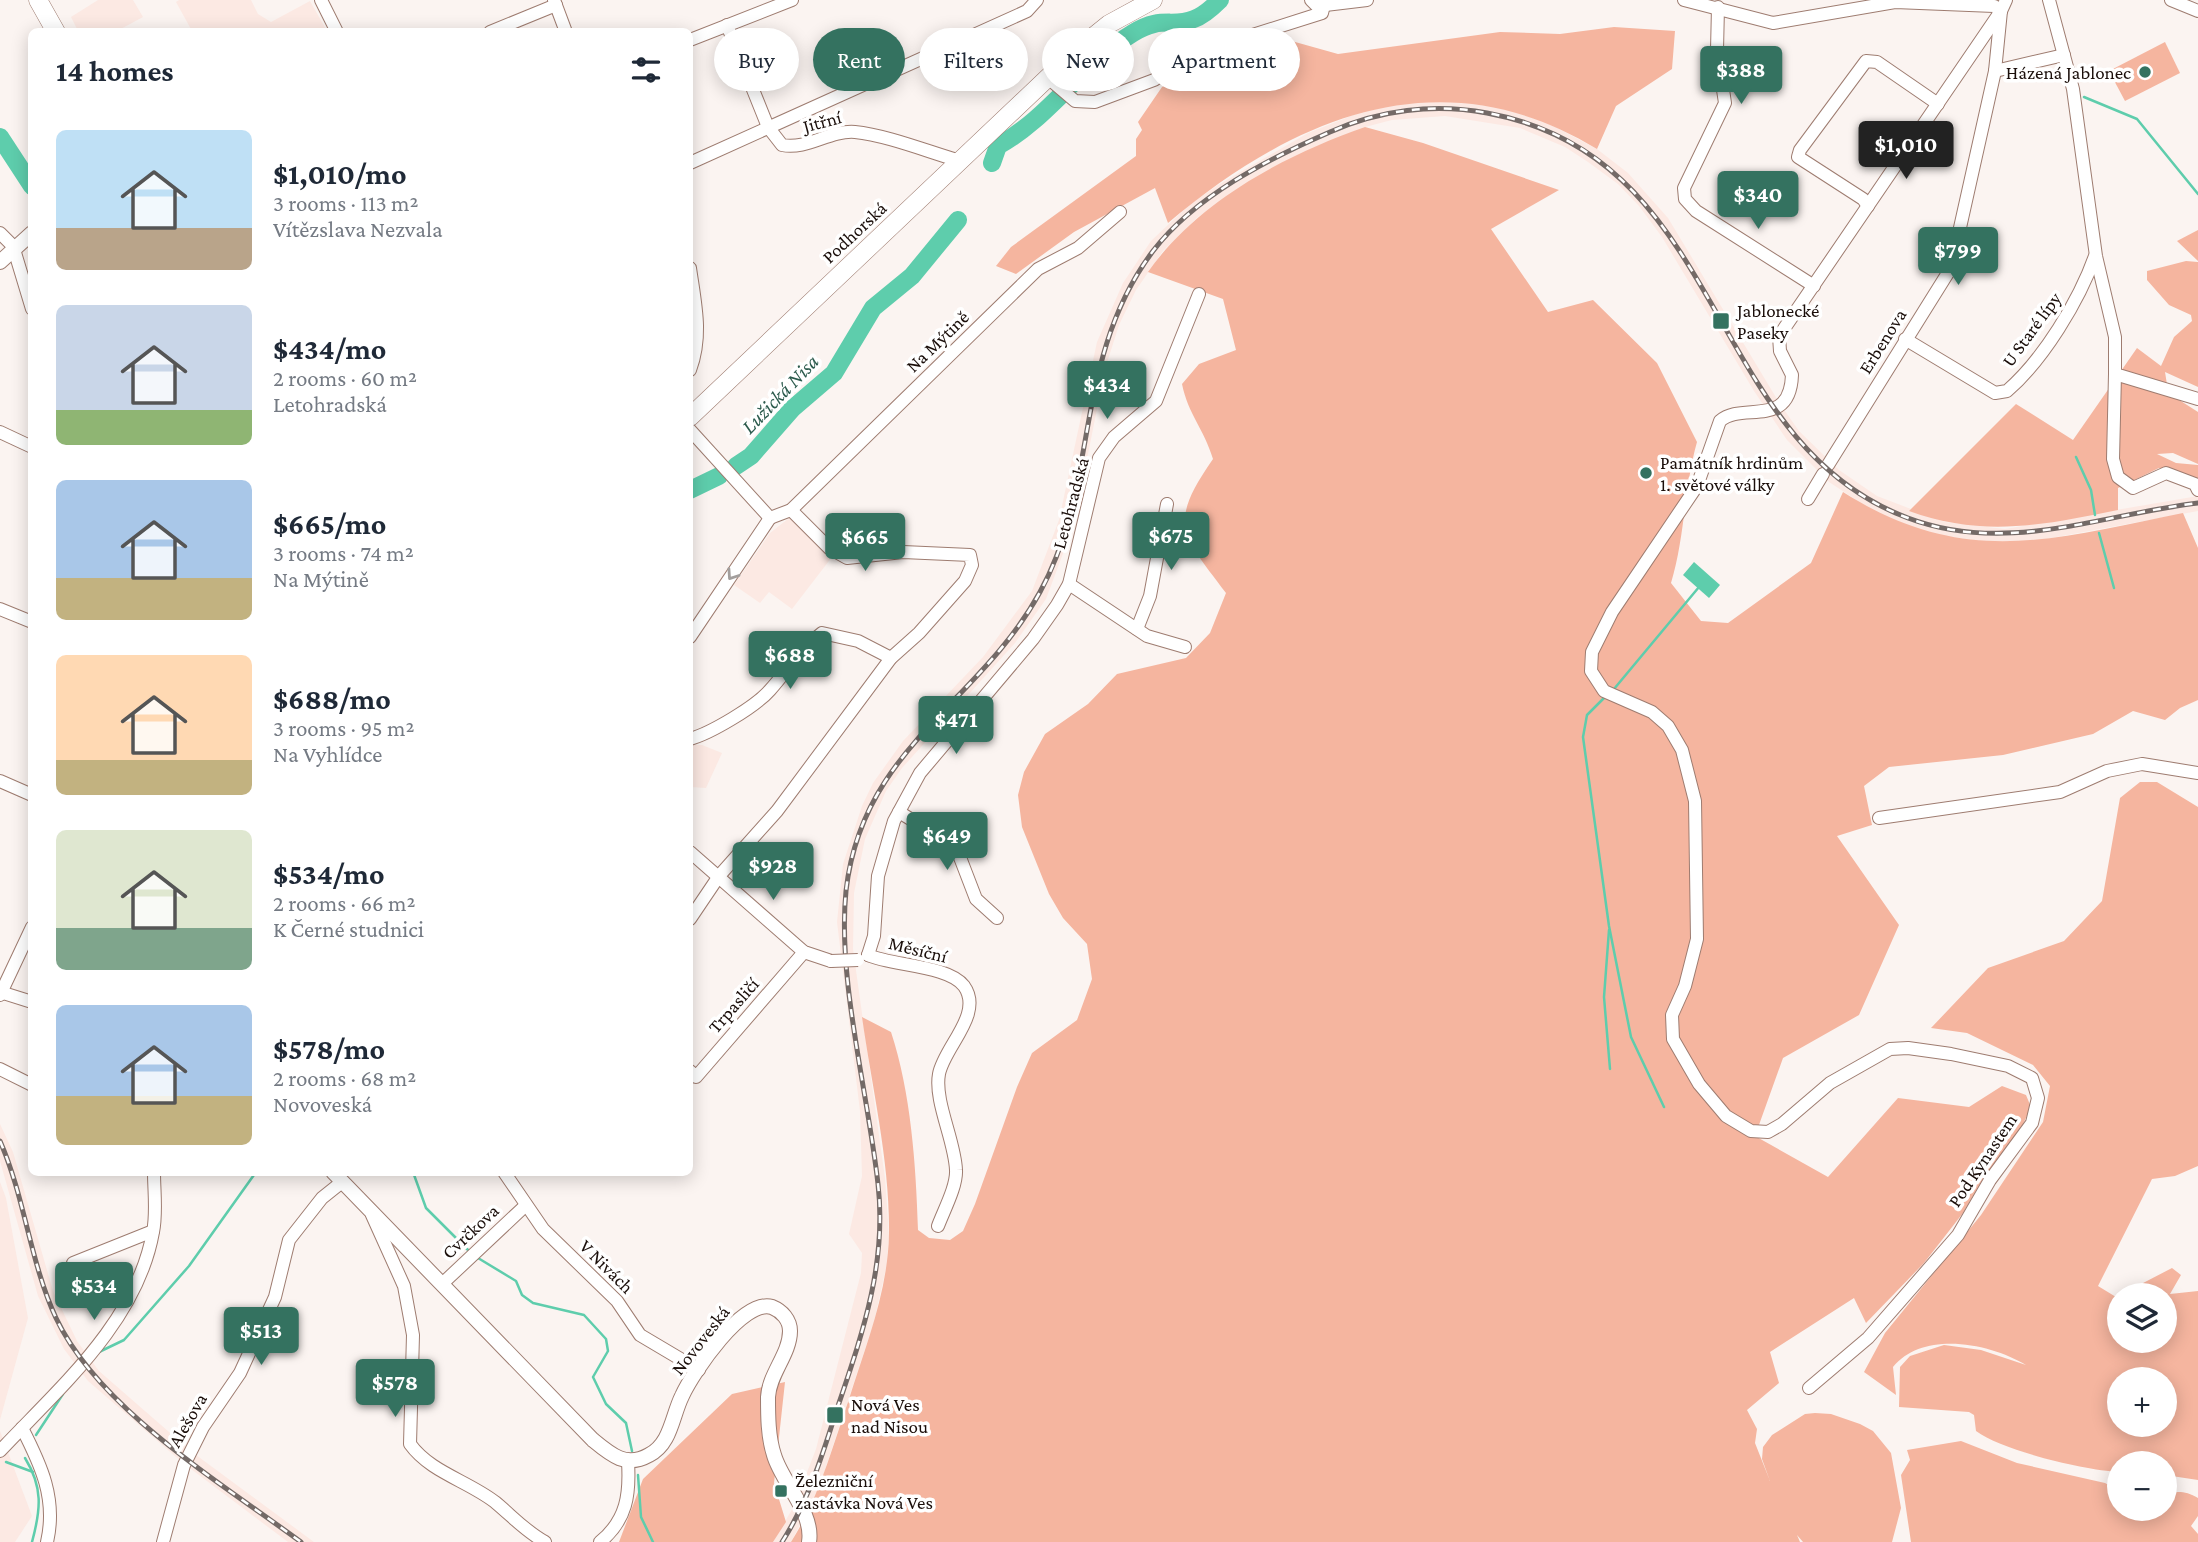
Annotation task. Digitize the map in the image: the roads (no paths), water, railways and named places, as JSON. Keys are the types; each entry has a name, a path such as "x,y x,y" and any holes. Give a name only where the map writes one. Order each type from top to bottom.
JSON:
{"main road":[{"path":"38,0 54,28"},
{"name":"Podhorská","path":"1105,28 1153,0"},
{"name":"Podhorská","path":"693,414 960,161 1042,91"}],"street":[{"path":"321,0 335,28"},
{"path":"693,39 792,0"},
{"path":"693,162 1020,14 1037,0"},
{"path":"1311,0 1317,5 1367,0"},
{"path":"1684,0 1773,23 1895,2 2004,5"},
{"name":"U Staré lípy","path":"2049,0 2073,89 2096,256 2115,337 2115,374"},
{"path":"2171,0 2198,11"},
{"path":"499,28 555,2 565,28"},
{"path":"1134,87 1154,80 1196,53 1286,27 1322,13 1324,5"},
{"path":"1718,7 1717,50 1725,103 1684,188 1685,199 1696,211 1814,286 2004,5"},
{"name":"Erbenova","path":"1808,499 1951,268 1995,71 2004,5"},
{"name":"Jitřní","path":"727,25 768,127 782,145 796,148 836,134 855,132 960,161"},
{"path":"1995,71 2064,55"},
{"path":"1868,206 1798,157 1800,150 1866,61 1877,62 1938,104"},
{"path":"1062,91 1069,98 1081,103 1095,102 1124,91"},
{"name":"Na Mýtině","path":"770,518 791,510 1038,269 1078,248 1120,212"},
{"path":"0,233 13,246 28,296"},
{"path":"0,262 13,246 28,236"},
{"name":"U Staré lípy","path":"1905,339 1995,393 2007,391 2045,348 2085,286 2096,256"},
{"name":"Pod Kynastem","path":"1809,1388 1868,1338 1958,1236 1990,1180 2032,1123 2038,1098 2032,1078 2008,1066 1951,1054 1908,1048 1890,1049 1830,1083 1782,1124 1768,1132 1751,1131 1726,1116 1699,1084 1673,1039 1672,1016 1685,986 1697,939 1695,801 1682,750 1668,726 1652,712 1604,691 1591,671 1592,652 1612,612 1697,486 1720,421 1734,414 1769,411 1786,396 1792,375 1780,351 1779,336 1814,286"},
{"path":"693,287 698,318 693,362"},
{"name":"Letohradská","path":"863,957 874,936 878,876 899,812 920,773 1033,639 1069,584 1099,458 1114,437 1156,401 1199,294"},
{"path":"2198,399 2115,374 2113,459 2118,477 2133,488 2166,473 2195,484 2198,490"},
{"path":"0,432 28,445"},
{"path":"693,433 770,518 693,633"},
{"path":"1137,629 1150,596 1167,504"},
{"path":"693,915 719,876 777,811 891,658 919,633 965,581 972,565 970,555 903,552 847,558 829,548 791,510"},
{"path":"1069,584 1147,636 1185,647"},
{"path":"0,609 28,620"},
{"path":"693,738 705,735 768,693 803,648 822,633 858,641 891,658"},
{"path":"1879,818 2060,792 2107,771 2142,764 2198,774"},
{"path":"0,781 28,793"},
{"path":"899,812 956,847 976,899 997,918"},
{"name":"Měsíční","path":"693,854 804,952 831,961 863,957 948,975 963,985 970,1000 966,1021 942,1061 938,1079 957,1172 938,1226"},
{"path":"28,935 0,994 28,1001"},
{"name":"Trpasličí","path":"693,1074 696,1077 804,952"},
{"path":"0,1069 28,1083"},
{"path":"0,1451 100,1344 128,1297 153,1231 154,1176"},
{"name":"V Nivách","path":"506,1176 543,1229 617,1301 640,1335 699,1370"},
{"path":"337,1177 593,1440 615,1457 628,1462 629,1500 614,1530 600,1542"},
{"name":"Alešova","path":"163,1542 184,1465 203,1427 240,1373 275,1297 289,1240 337,1177"},
{"name":"Cvrčkova","path":"442,1284 525,1206"},
{"path":"369,1209 404,1286 413,1335 410,1444 421,1457 494,1502 522,1528 545,1542"},
{"path":"72,1264 153,1231"},
{"name":"Novoveská","path":"628,1462 651,1454 665,1439 682,1395 722,1338 747,1311 766,1306 784,1315 790,1332 769,1391 768,1414 773,1453 808,1524 809,1542"},
{"path":"22,1428 39,1461 51,1496 47,1542"}],"waterway":[{"name":"Lužická Nisa","path":"992,163 998,146 1034,120 1098,60 1133,33 1152,24 1197,18 1220,0"},
{"path":"2084,97 2137,119 2198,194"},
{"name":"Lužická Nisa","path":"0,137 28,180"},
{"name":"Lužická Nisa","path":"736,466 751,456 792,409 834,373 873,308 912,276 958,220"},
{"path":"2076,457 2091,490 2095,515"},
{"name":"Lužická Nisa","path":"693,489 719,476"},
{"path":"2099,533 2114,588"},
{"path":"1614,689 1699,587"},
{"path":"1606,696 1587,715 1583,737 1609,926 1631,1037 1664,1107"},
{"path":"1609,930 1604,997 1610,1069"},
{"path":"99,1352 124,1340 189,1266 253,1176"},
{"path":"414,1176 426,1208 470,1252"},
{"path":"478,1258 516,1281 522,1295 533,1303 584,1315 606,1339 608,1351 593,1377 606,1404 626,1423 632,1451"},
{"path":"36,1435 63,1394"},
{"path":"25,1458 35,1479 39,1498 32,1542"},
{"path":"6,1462 33,1472"},
{"path":"638,1475 641,1517 653,1542"}],"railway":[{"path":"782,1542 800,1510 814,1476 847,1378 871,1297 879,1242 878,1184 846,961 846,891 856,841 874,799 898,763 986,666 1015,631 1040,592 1059,550 1072,508 1097,378 1127,292 1153,251 1170,231 1211,196 1282,154 1368,118 1427,109 1487,113 1566,140 1626,184 1672,240 1748,368 1789,428 1841,480 1908,518 1945,528 1981,533 2017,533 2198,503"},
{"path":"0,1141 16,1185 47,1297 76,1351 101,1383 165,1442 301,1542"}],"place":[{"name":"Házená Jablonec","path":"2145,72"},
{"name":"Jablonecké Paseky","path":"1721,321"},
{"name":"Památník hrdinům 1. světové války","path":"1646,473"},
{"name":"Nová Ves nad Nisou","path":"835,1415"},
{"name":"Železniční zastávka Nová Ves","path":"781,1491"}]}
